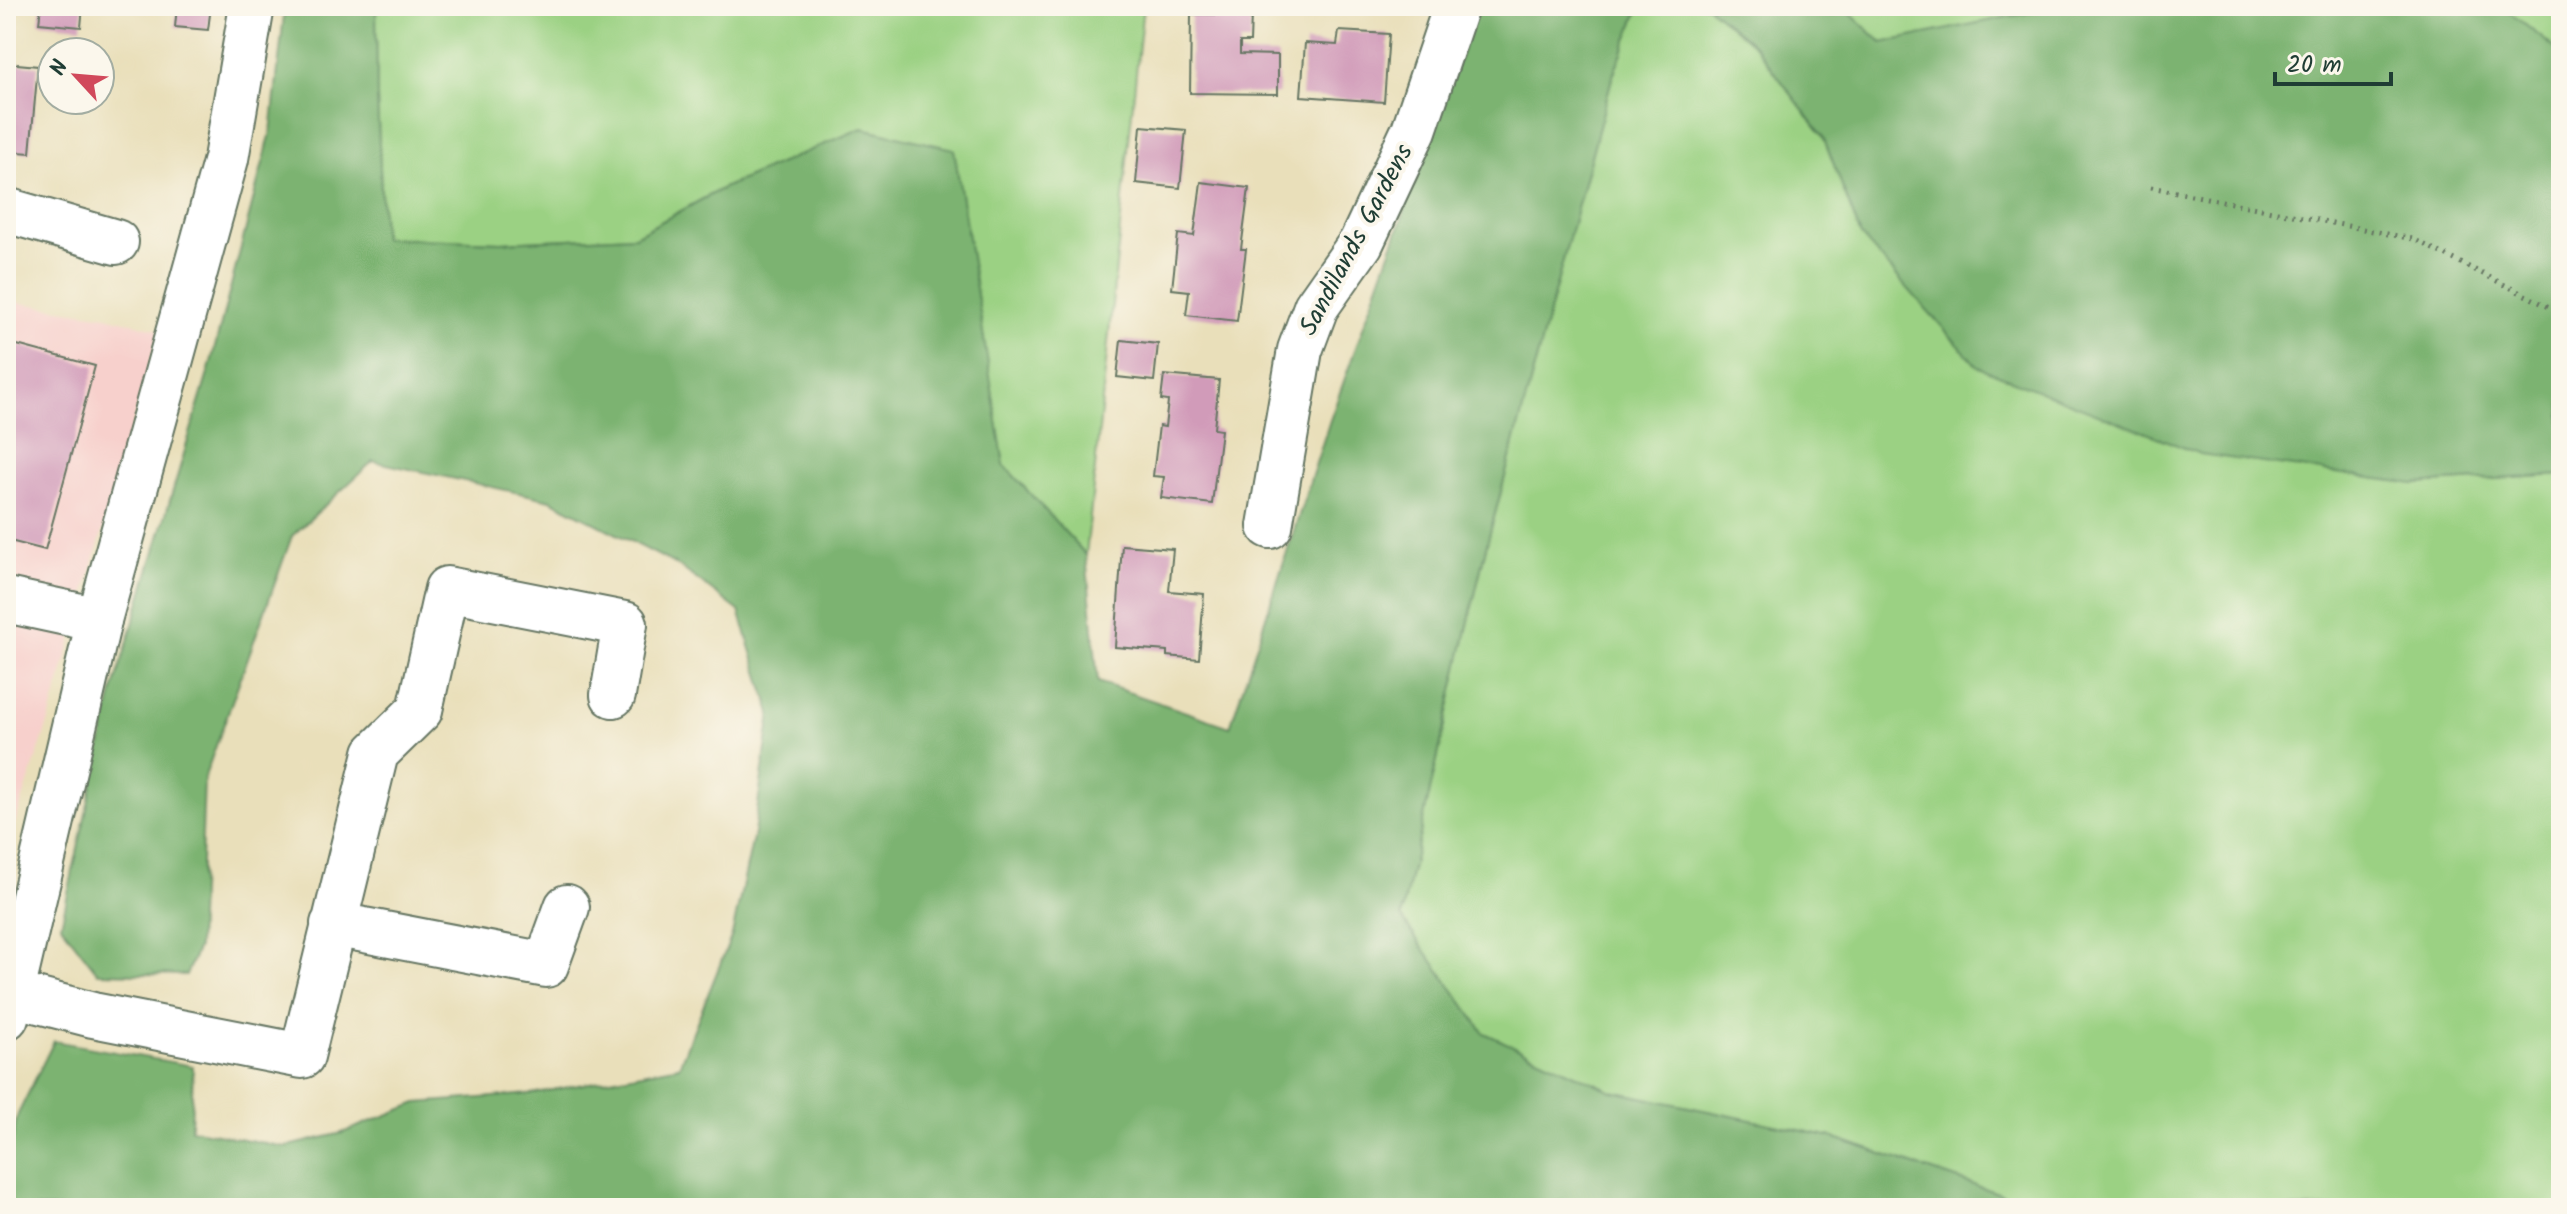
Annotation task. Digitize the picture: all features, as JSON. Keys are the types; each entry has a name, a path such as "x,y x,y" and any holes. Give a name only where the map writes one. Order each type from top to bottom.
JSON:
{"main road":[{"path":"252,6 226,159 99,620 9,1006 93,1015 302,1056 376,753 420,710 447,589 625,624 613,695"},
{"name":"Sandilands Gardens","path":"1270,526 1300,350 1316,307 1361,243 1414,130 1456,6"},
{"path":"6,210 116,242"},
{"path":"6,600 99,620"},
{"path":"333,924 546,965 567,907"}],"path":[{"path":"2151,187 2413,239 2561,313"}],"shaded area":[{"path":"6,301 106,316 159,330 49,720 6,850"}],"green space":[{"path":"285,6 376,6 383,238 501,242 635,236 723,188 862,128 954,149 1004,465 1086,555 1098,682 1230,727 1330,420 1478,6 1640,6 1612,78 1485,551 1401,917 1484,1033 1612,1091 1832,1137 2042,1208 6,1208 6,1166 18,1114 54,1041 193,1066 191,1129 285,1147 342,1133 417,1103 531,1094 679,1066 732,935 754,833 771,713 739,611 679,566 551,500 373,461 292,536 204,779 198,947 186,975 98,973 61,925 113,691 209,370 271,132"},
{"path":"376,6 1143,6 1086,555 1004,466 953,149 862,128 723,188 635,236 501,242 383,238"},
{"path":"1640,6 1707,6 1755,46 1823,136 1861,236 2414,484 2561,475 2561,1208 2042,1208 1832,1137 1612,1091 1484,1033 1401,917 1485,551 1612,78"},
{"path":"1707,6 1842,6 1882,43 2031,12 2040,6 2501,6 2561,53 2561,475 2414,484 2200,454 1978,367 1861,236 1823,136 1755,46"},
{"path":"1842,6 2040,6 2031,12 1882,43"},
{"path":"2501,6 2561,6 2561,53"}],"building":[{"path":"41,6 83,6 81,27 39,23"},
{"path":"177,6 211,6 208,30 175,27"},
{"path":"1191,14 1251,15 1250,42 1240,42 1240,54 1278,55 1278,94 1190,93"},
{"path":"1339,31 1389,34 1384,102 1301,96 1305,43 1337,45"},
{"path":"6,63 36,66 30,153 6,151"},
{"path":"1141,126 1186,130 1180,188 1136,183"},
{"path":"1201,182 1249,188 1241,249 1246,249 1237,321 1186,315 1189,291 1172,289 1178,234 1194,236"},
{"path":"1121,340 1158,344 1154,381 1117,377"},
{"path":"6,342 95,366 45,550 6,540"},
{"path":"1164,375 1219,380 1214,429 1221,430 1212,504 1161,498 1164,477 1153,476 1159,426 1165,427 1168,401 1161,400"},
{"path":"1122,545 1173,549 1169,591 1204,594 1199,659 1167,656 1167,651 1115,647"}]}
